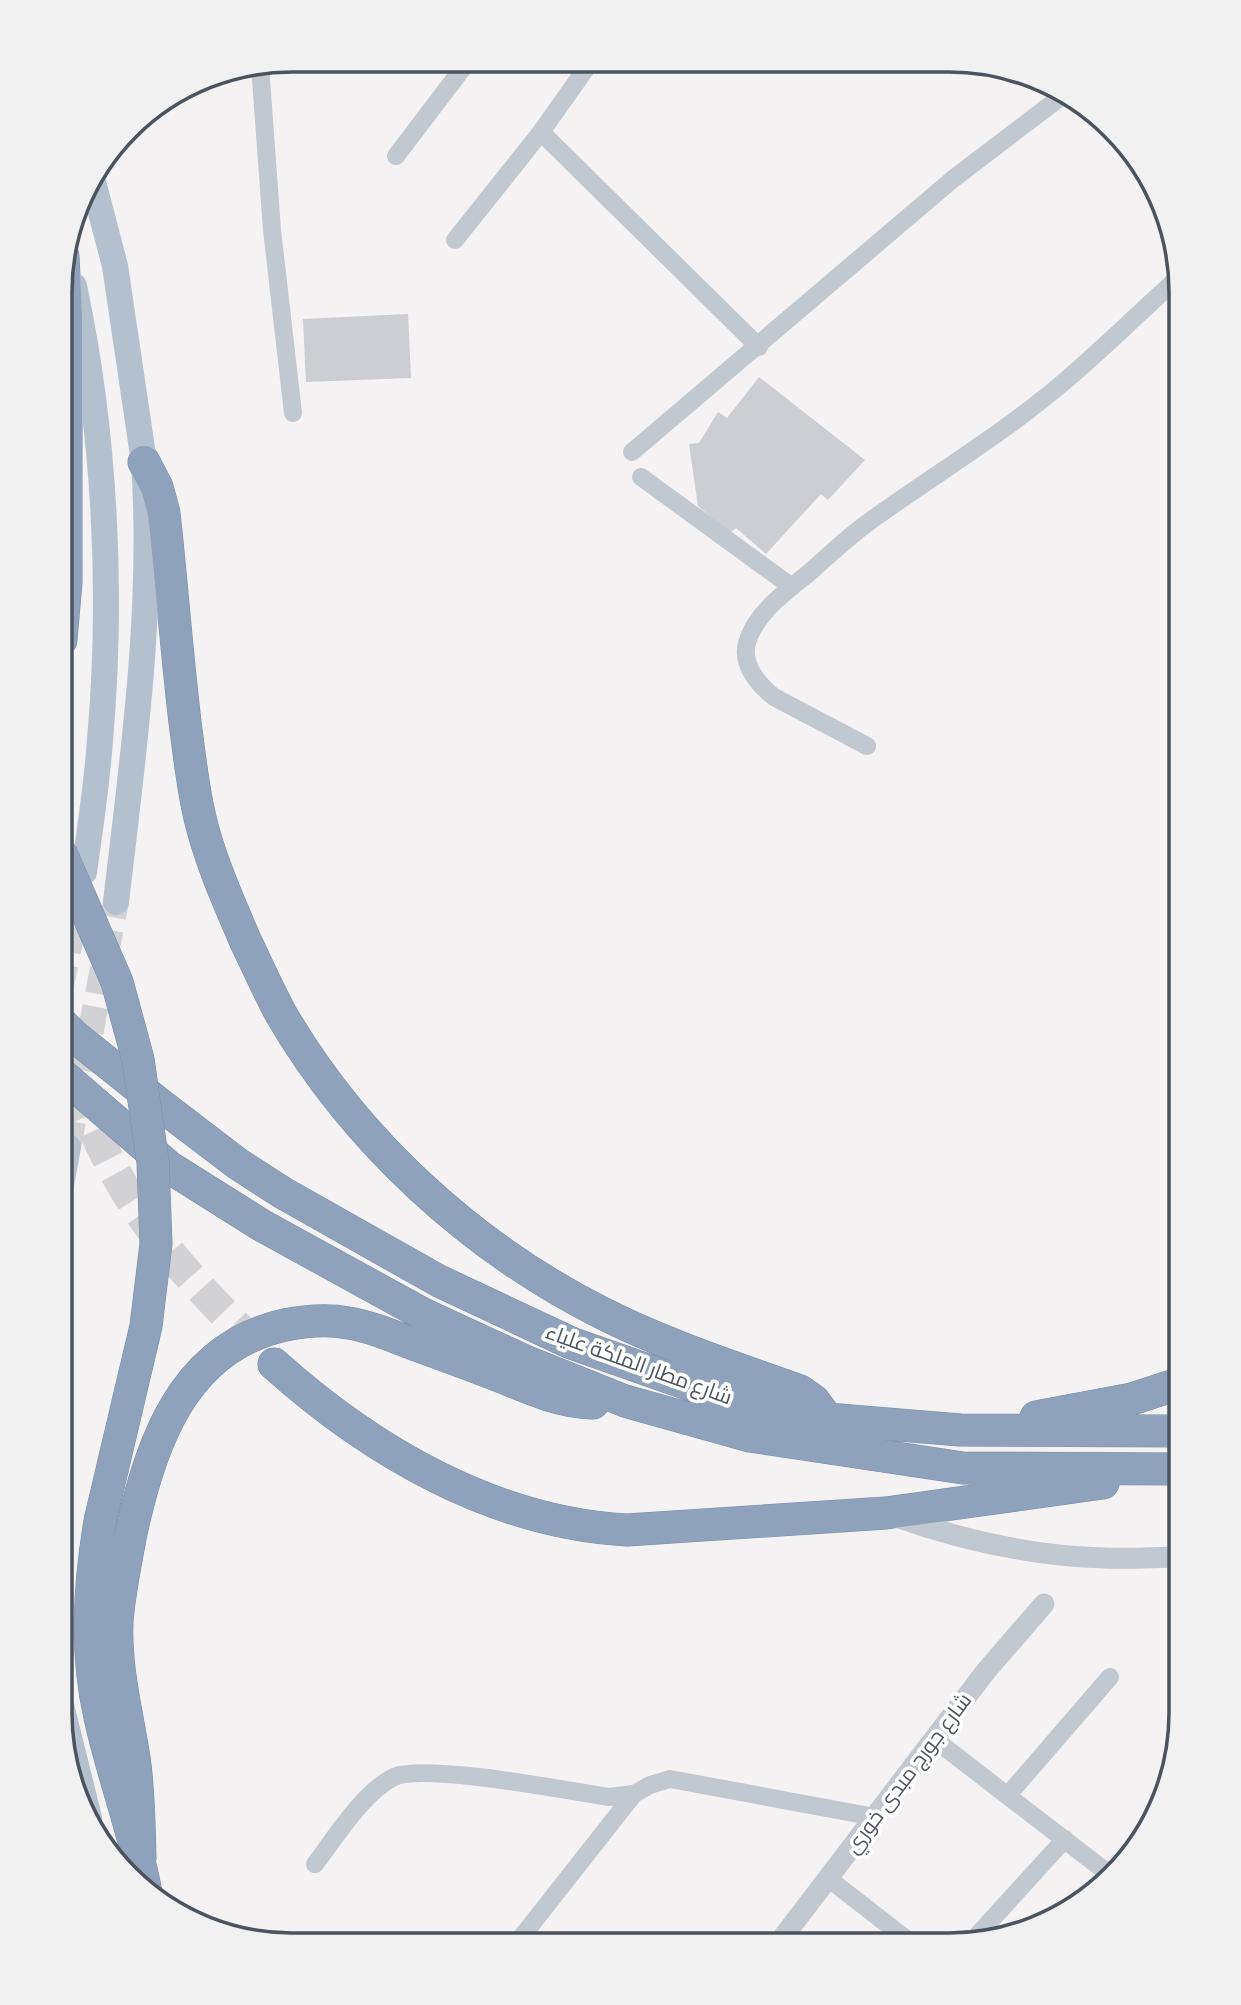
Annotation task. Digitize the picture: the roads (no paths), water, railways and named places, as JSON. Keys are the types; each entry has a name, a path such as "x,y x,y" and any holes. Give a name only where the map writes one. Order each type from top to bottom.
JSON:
{"highway":[{"path":"144,462 157,487 164,513 183,702 200,817 212,860 236,918 280,1013 304,1051 352,1114 416,1181 465,1225 516,1263 602,1313 674,1344 800,1391 814,1401 827,1419"},
{"path":"72,862 117,982 138,1059 153,1163 156,1244 146,1326 100,1521 89,1603 94,1688 143,1875"},
{"name":"شارع مطار الملكة علياء","path":"72,1034 238,1164 283,1193 439,1281 570,1343 716,1394 827,1419 960,1430 1169,1431"},
{"name":"شارع مطار الملكة علياء","path":"72,1083 169,1167 261,1225 422,1314 525,1361 625,1401 750,1436 962,1468 1169,1469"},
{"path":"140,1858 138,1783 118,1663 117,1622 121,1587 139,1497 153,1453 170,1414 186,1390 209,1364 229,1347 273,1328 321,1320 347,1322 400,1339 550,1396 590,1404 625,1401"},
{"path":"274,1364 369,1438 463,1490 510,1508 594,1529 627,1530 760,1523 886,1513 1069,1489 1169,1471"},
{"path":"960,1430 1132,1399 1169,1387"}],"main road":[{"path":"96,191 115,266 144,462 146,564 138,716 116,902"},
{"path":"72,862 100,740 105,547 104,499 86,340 73,279"}],"street":[{"path":"396,156 460,72"},
{"path":"455,240 541,132 579,72"},
{"path":"261,74 272,230 293,413"},
{"path":"632,452 759,347 953,179 1057,100"},
{"path":"541,132 759,347"},
{"path":"867,746 774,697 764,689 749,667 747,644 751,634 769,608 864,526 961,459 1064,382 1169,286"},
{"path":"641,477 792,587"},
{"path":"886,1513 974,1540 1039,1552 1104,1558 1169,1557"},
{"name":"شارع جورج مبدى خوري","path":"786,1933 986,1671 1044,1604"},
{"path":"1008,1795 1111,1678"},
{"path":"934,1739 1104,1870"},
{"path":"314,1864 369,1796 395,1776 430,1772 609,1797 634,1794"},
{"path":"525,1933 634,1794 650,1784 670,1779 874,1817"},
{"path":"981,1931 1065,1839"},
{"path":"828,1879 898,1933"}],"tunnel":[{"path":"72,932 81,888"},
{"path":"72,1127 116,902"},
{"path":"72,1074 96,1134 118,1178 159,1240 190,1277 274,1364"}]}
